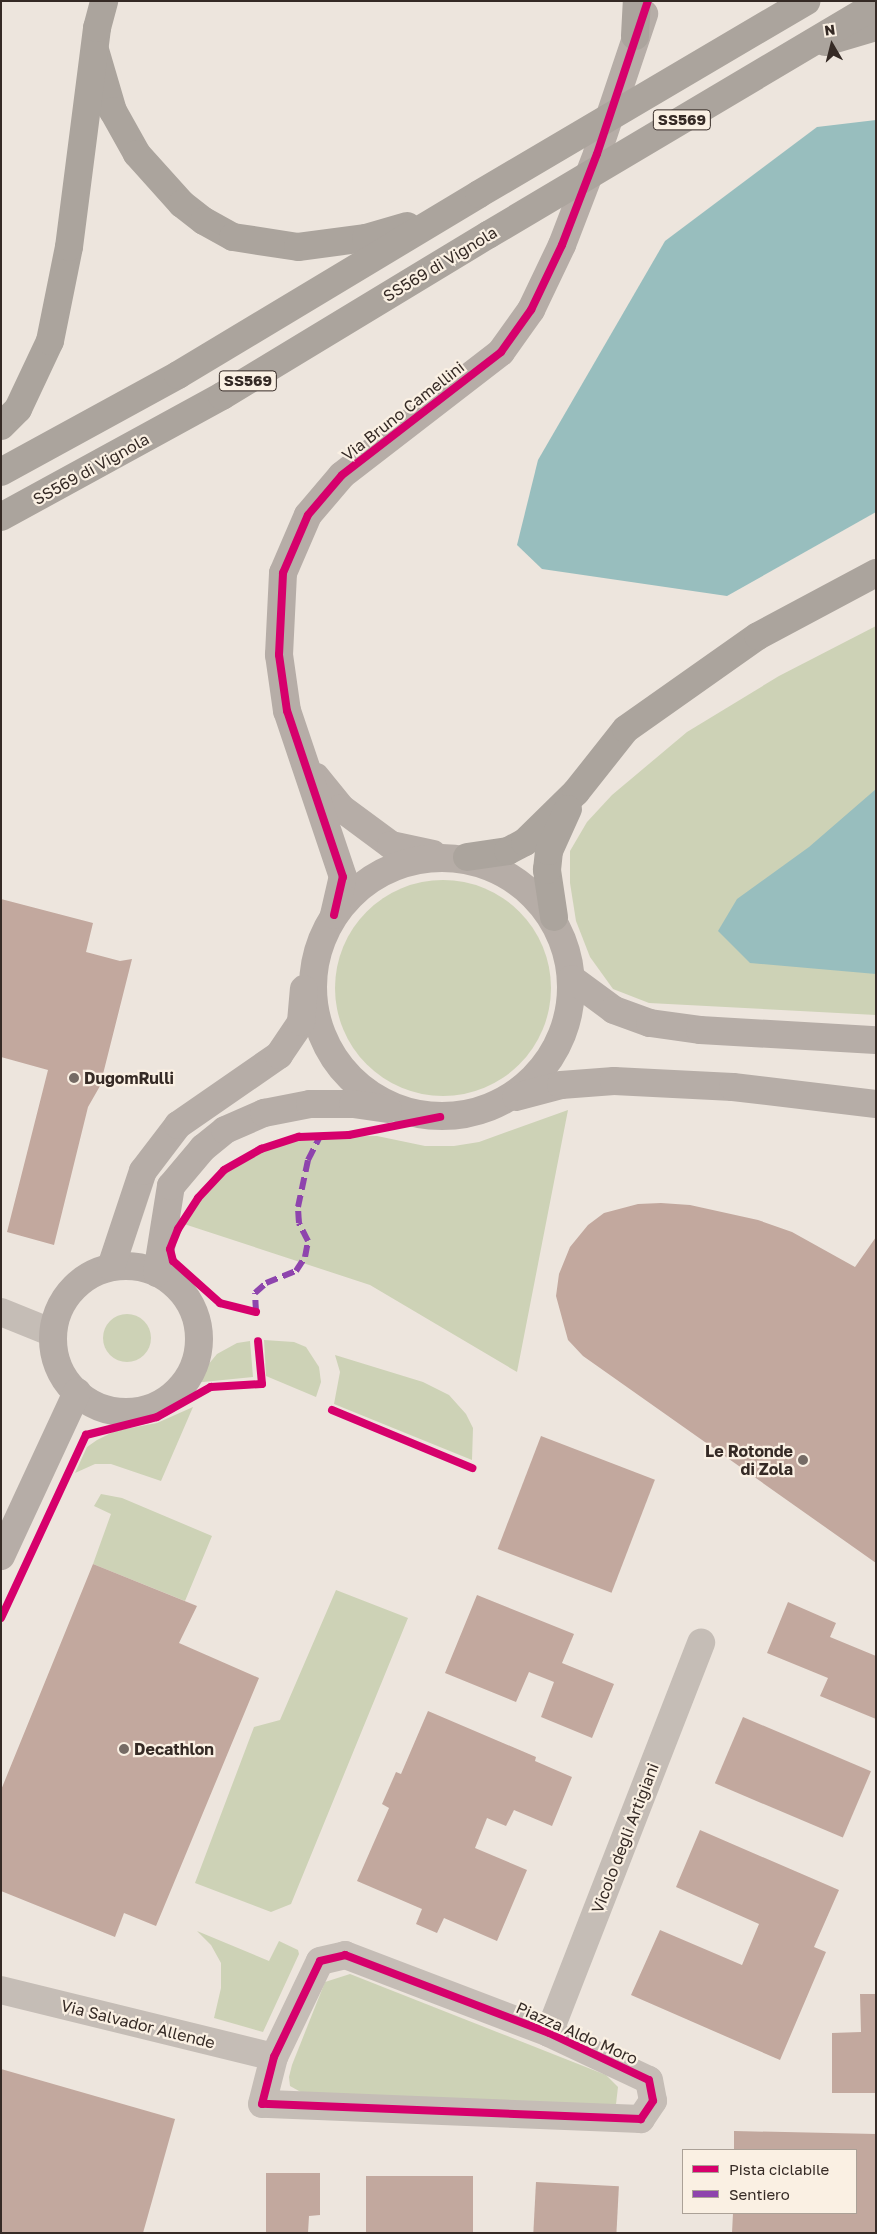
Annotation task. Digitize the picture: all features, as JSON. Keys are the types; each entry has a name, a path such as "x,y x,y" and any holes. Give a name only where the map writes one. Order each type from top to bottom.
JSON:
{"highway":[{"path":"1,426 18,410 50,341 69,247 95,50 104,1"},
{"path":"635,36 637,1"},
{"name":"SS569","path":"1,472 178,375 806,1"},
{"name":"SS569 di Vignola","path":"1,517 222,396 488,235 876,5"},
{"path":"771,66 836,37 876,27"},
{"path":"95,50 113,111 137,154 182,204 204,222 233,237 298,247 366,238 447,214"},
{"path":"459,858 508,851 525,842 576,792 626,729 758,636 876,573"},
{"path":"554,917 547,870 549,851 576,792"}],"street":[{"name":"Via Bruno Camellini","path":"334,915 343,877 287,711 279,655 283,573 308,515 342,475 501,352 531,310 562,245 594,163 648,1"},
{"name":"Via Bruno Camellini","path":"303,762 341,808 384,841 392,845 459,858 508,876 554,917"},
{"path":"111,1267 143,1171 178,1125 279,1054 301,1022 306,972 334,915 359,888 380,873 415,860 459,858"},
{"path":"508,1100 536,1077 557,1048 570,1015 572,979 554,917"},
{"path":"317,950 312,984 316,1018 328,1049 348,1076 374,1098 405,1112"},
{"path":"572,979 614,1010 650,1023 700,1030 876,1040"},
{"path":"157,1273 172,1186 203,1148 225,1130 264,1113 310,1104 353,1104 440,1117 475,1113 508,1100 561,1085 614,1081 733,1087 876,1104"},
{"path":"135,1266 157,1273 176,1286 190,1303 195,1318 199,1348 193,1370 180,1388 162,1402 140,1410 117,1411 96,1405 77,1392 63,1376 55,1355 53,1333 57,1315 78,1284 111,1267 135,1266"},
{"path":"1,1312 53,1333"},
{"path":"1,1556 77,1392"},
{"name":"Vicolo degli Artigiani","path":"549,2033 701,1644"},
{"name":"Piazza Aldo Moro","path":"345,1955 549,2033 649,2080 653,2101 641,2119 262,2104 274,2057 320,1961 345,1955"},
{"name":"Via Salvador Allende","path":"1,1990 274,2057"}],"green space":[{"path":"876,626 876,1015 649,1003 613,989 590,957 576,921 570,883 570,851 587,822 612,795 687,732 779,676"},
{"path":"432,880 454,880 484,888 503,898 520,911 533,928 543,947 551,977 551,999 543,1029 533,1048 520,1065 503,1078 474,1092 454,1096 432,1096 412,1092 392,1083 374,1072 359,1057 339,1019 335,999 335,977 339,957 348,937 359,919 374,904 412,884"},
{"path":"568,1110 517,1372 370,1285 181,1223 224,1170 261,1149 299,1137 377,1136 425,1146 454,1146 479,1142"},
{"path":"122,1314 132,1314 141,1318 147,1324 151,1338 147,1352 141,1358 132,1362 122,1362 113,1358 107,1352 103,1343 103,1333 107,1324 113,1318"},
{"path":"264,1340 294,1342 306,1347 319,1367 321,1382 316,1397 266,1376"},
{"path":"250,1341 253,1377 193,1383 217,1354 237,1343"},
{"path":"335,1355 423,1382 449,1395 466,1414 473,1428 472,1460 334,1404 340,1372"},
{"path":"193,1407 161,1481 111,1464 95,1464 75,1473 87,1447 97,1440 115,1431 157,1423"},
{"path":"101,1494 122,1498 212,1536 185,1601 93,1564 111,1514 94,1506"},
{"path":"336,1590 408,1618 291,1904 271,1912 195,1883 254,1727 280,1720"},
{"path":"197,1931 269,1961 279,1941 298,1950 299,1954 263,2032 214,2018 221,1988 221,1963 211,1945"},
{"path":"350,1974 606,2075 618,2087 616,2104 596,2110 308,2096 290,2086 289,2077 292,2065 325,1982"}],"water":[{"path":"876,120 876,512 727,596 542,569 517,545 538,460 665,241 817,127"},
{"path":"876,789 876,974 750,963 718,931 737,899 809,847"}],"building":[{"name":"DugomRulli","path":"1,899 93,923 86,952 120,961 132,959 100,1086 88,1107 54,1245 7,1232 48,1070 1,1057"},
{"name":"Le Rotonde di Zola","path":"638,1204 690,1205 758,1220 792,1232 855,1267 876,1237 876,1563 583,1356 568,1340 556,1296 559,1274 570,1247 588,1225 604,1213"},
{"path":"541,1436 655,1480 612,1593 498,1549"},
{"name":"Decathlon","path":"93,1564 197,1606 179,1643 259,1678 156,1926 124,1913 115,1937 1,1891 1,1790"},
{"path":"477,1595 574,1634 562,1663 614,1684 592,1738 541,1717 554,1682 529,1672 516,1702 445,1673"},
{"path":"788,1602 836,1623 830,1637 876,1656 876,1719 820,1696 828,1678 767,1653"},
{"path":"428,1711 536,1757 535,1761 572,1777 552,1826 514,1810 506,1826 487,1818 475,1848 527,1870 497,1941 444,1918 437,1933 416,1924 422,1909 357,1881 389,1808 382,1804 396,1772 401,1774"},
{"path":"743,1717 871,1771 843,1838 715,1783"},
{"path":"700,1830 839,1890 814,1947 826,1952 780,2060 631,1995 660,1930 742,1965 759,1924 676,1887"},
{"path":"860,1994 876,1994 876,2093 832,2093 832,2033 861,2032"},
{"path":"1,2069 175,2119 143,2233 1,2233"},
{"path":"734,2131 876,2134 876,2233 732,2233 733,2214 857,2214 857,2149 734,2149"},
{"path":"266,2173 320,2173 320,2215 309,2216 308,2233 266,2233"},
{"path":"366,2176 473,2176 473,2233 366,2233"},
{"path":"536,2182 619,2186 616,2233 533,2233"}],"marked path":[{"path":"256,1312 255,1293 266,1283 296,1271 305,1257 308,1241 299,1223 298,1207 308,1160 320,1136"}],"cycle path":[{"path":"334,915 343,877 287,711 279,655 283,573 308,515 342,475 501,352 531,310 562,245 597,154 648,1"},
{"path":"256,1312 220,1303 173,1261 170,1249 178,1229 198,1198 224,1170 261,1149 299,1137 349,1135 440,1117"},
{"path":"1,1618 86,1435 157,1417 211,1387 262,1384 258,1341"},
{"path":"332,1410 472,1468"},
{"path":"345,1955 549,2033 649,2080 653,2101 641,2119 262,2104 274,2057 320,1961 345,1955"}],"place":[{"name":"DugomRulli","path":"74,1078"},
{"name":"Le Rotonde di Zola","path":"803,1460"},
{"name":"Decathlon","path":"124,1749"}]}
